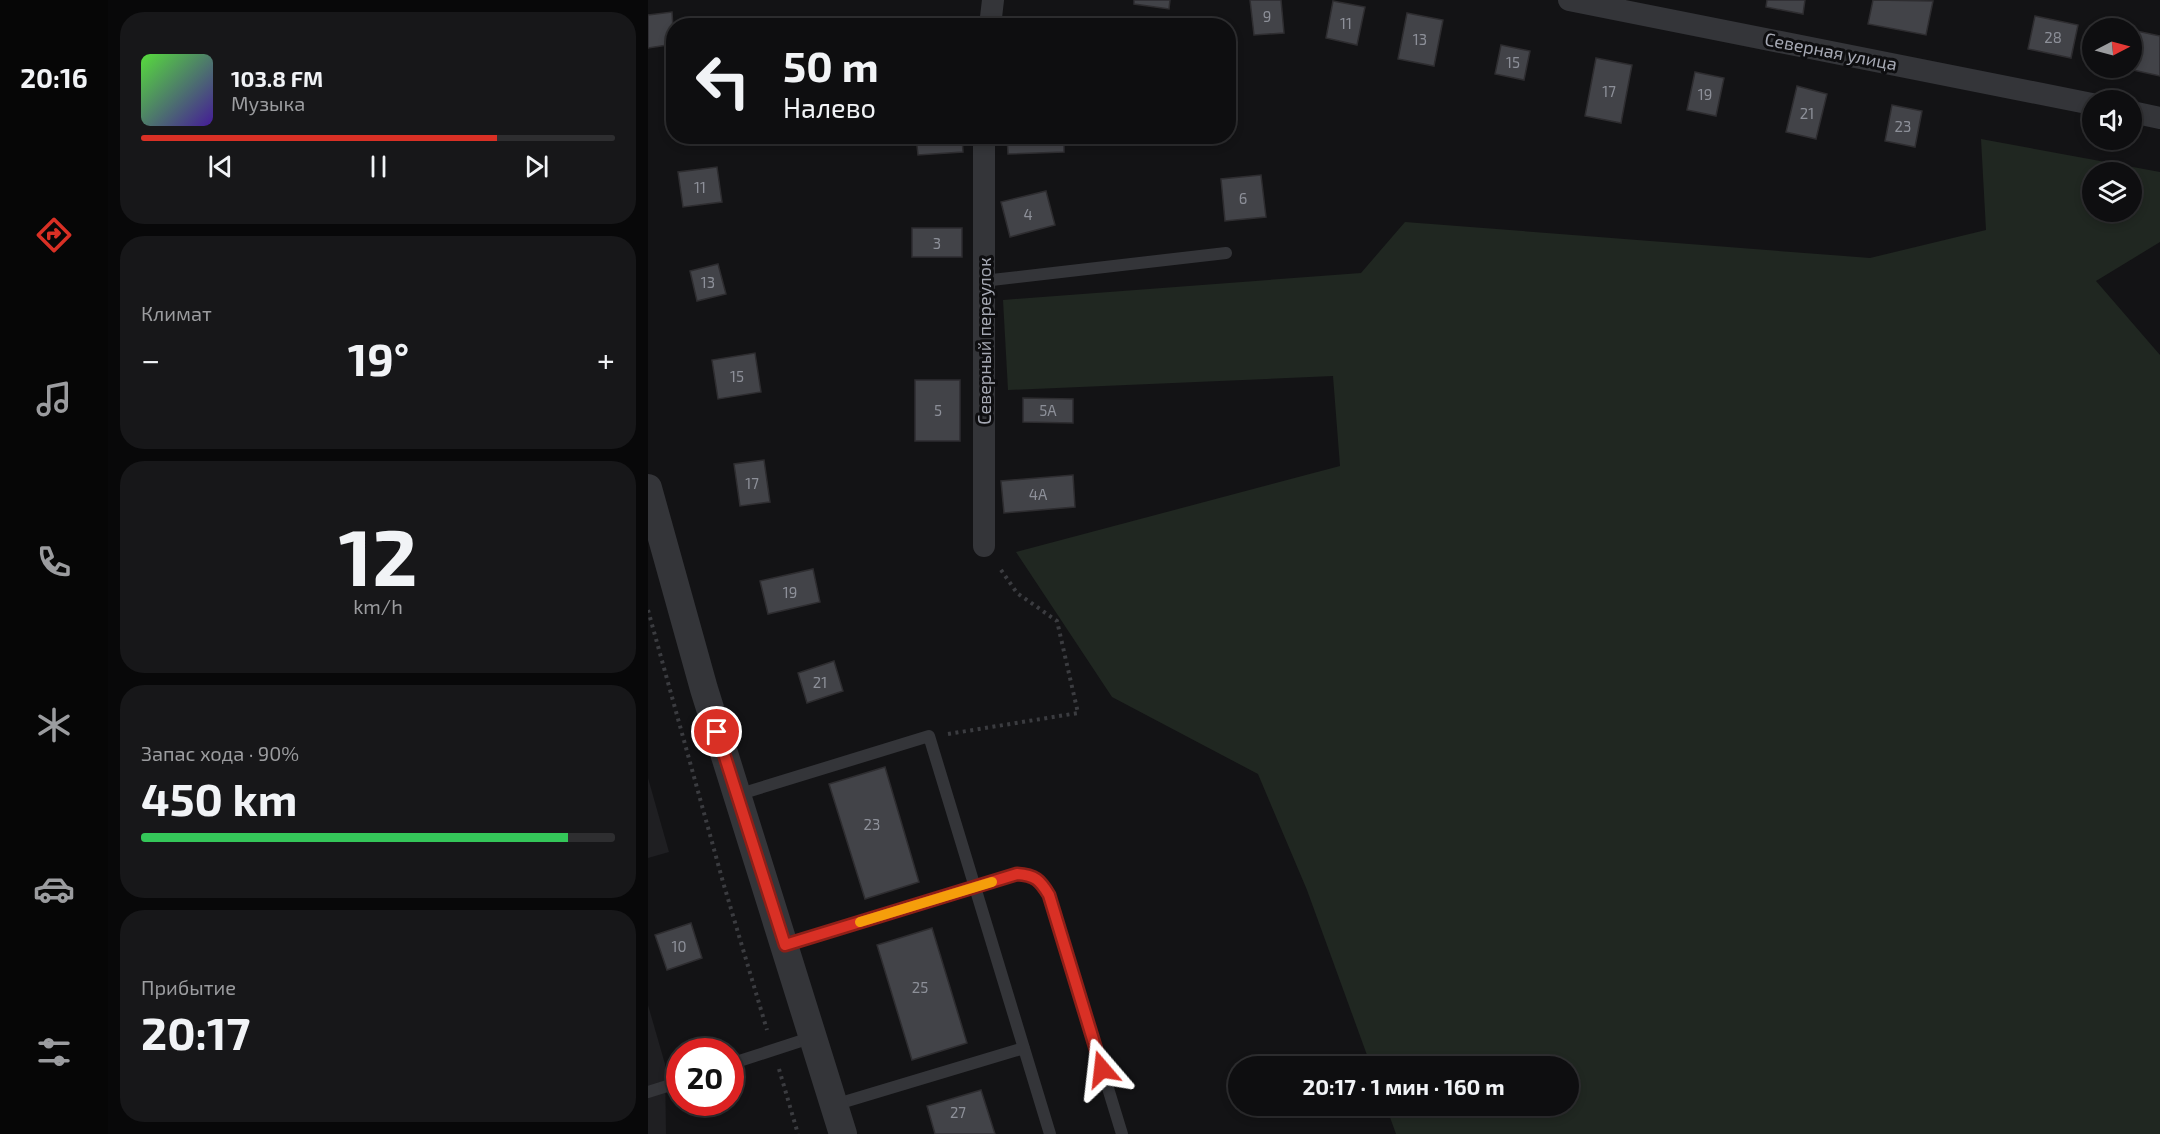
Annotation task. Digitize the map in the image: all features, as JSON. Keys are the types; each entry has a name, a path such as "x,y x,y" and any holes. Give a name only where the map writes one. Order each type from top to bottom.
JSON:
{"street":[{"path":"991,18 993,0"},
{"name":"Северная улица","path":"1569,0 2082,102"},
{"path":"2142,114 2160,118"},
{"name":"Северный переулок","path":"984,144 984,546"},
{"path":"648,488 704,690 843,1134"}],"lane":[{"path":"983,281 1226,254"},
{"path":"737,795 929,736 1050,1134"},
{"path":"785,945 1017,874 1030,875 1041,880 1049,895 1122,1134"},
{"path":"744,1059 813,1037"},
{"path":"834,1105 1024,1048"},
{"path":"648,1092 666,1086"}],"path":[{"path":"929,736 1078,713 1057,621 1017,593 984,546"},
{"path":"648,610 723,882 798,1134"}],"shaded area":[{"path":"1981,139 2106,162 2082,162 2082,222 2142,222 2142,169 2160,172 2160,242 2096,281 2160,355 2160,1134 1396,1134 1390,1116 1579,1116 1579,1056 1367,1056 1307,890 1258,774 1112,697 1016,552 1340,466 1333,376 1008,390 1003,300 1361,273 1405,222 1870,258 1986,230"},
{"path":"648,778 669,852 648,858"},
{"path":"648,1005 665,1064 666,1134 648,1134"}],"building":[{"path":"1134,0 1170,0 1169,9 1134,4"},
{"path":"1250,0 1281,0 1284,33 1254,35"},
{"path":"1767,0 1805,0 1803,14 1766,7"},
{"path":"1873,0 1933,1 1926,35 1868,24"},
{"path":"1333,1 1365,7 1357,45 1326,38"},
{"path":"672,12 672,18 666,18 666,45 648,48 648,15"},
{"path":"1407,13 1443,20 1434,66 1398,59"},
{"path":"2035,16 2078,25 2071,58 2028,49"},
{"path":"2142,32 2160,36 2160,76 2142,72"},
{"path":"1501,45 1530,51 1524,80 1495,74"},
{"path":"1596,58 1632,65 1621,123 1585,116"},
{"path":"1695,72 1724,78 1716,116 1687,110"},
{"path":"1797,86 1827,94 1816,139 1786,132"},
{"path":"1892,105 1922,111 1915,147 1885,141"},
{"path":"917,144 962,144 963,152 918,155"},
{"path":"1007,144 1064,144 1064,152 1008,154"},
{"path":"717,167 722,202 683,207 678,172"},
{"path":"1261,175 1266,217 1225,221 1221,179"},
{"path":"1046,191 1055,225 1010,237 1001,202"},
{"path":"912,228 962,228 962,257 912,257"},
{"path":"718,264 726,294 697,301 690,271"},
{"path":"755,353 761,392 718,399 712,360"},
{"path":"915,380 960,380 960,441 915,441"},
{"path":"1023,398 1073,399 1073,423 1023,422"},
{"path":"764,460 770,502 740,506 734,464"},
{"path":"1073,475 1075,507 1004,513 1001,481"},
{"path":"813,569 820,602 768,614 760,581"},
{"path":"834,661 843,691 807,703 798,673"},
{"path":"885,767 919,882 865,899 829,784"},
{"path":"691,923 702,958 667,970 655,935"},
{"path":"932,928 967,1043 912,1060 877,945"},
{"path":"981,1090 995,1134 935,1134 927,1106"}],"slow traffic":[{"path":"860,922 992,882"}],"route":[{"path":"717,732 785,945 1017,874 1030,875 1041,880 1049,895 1102,1069"}]}
